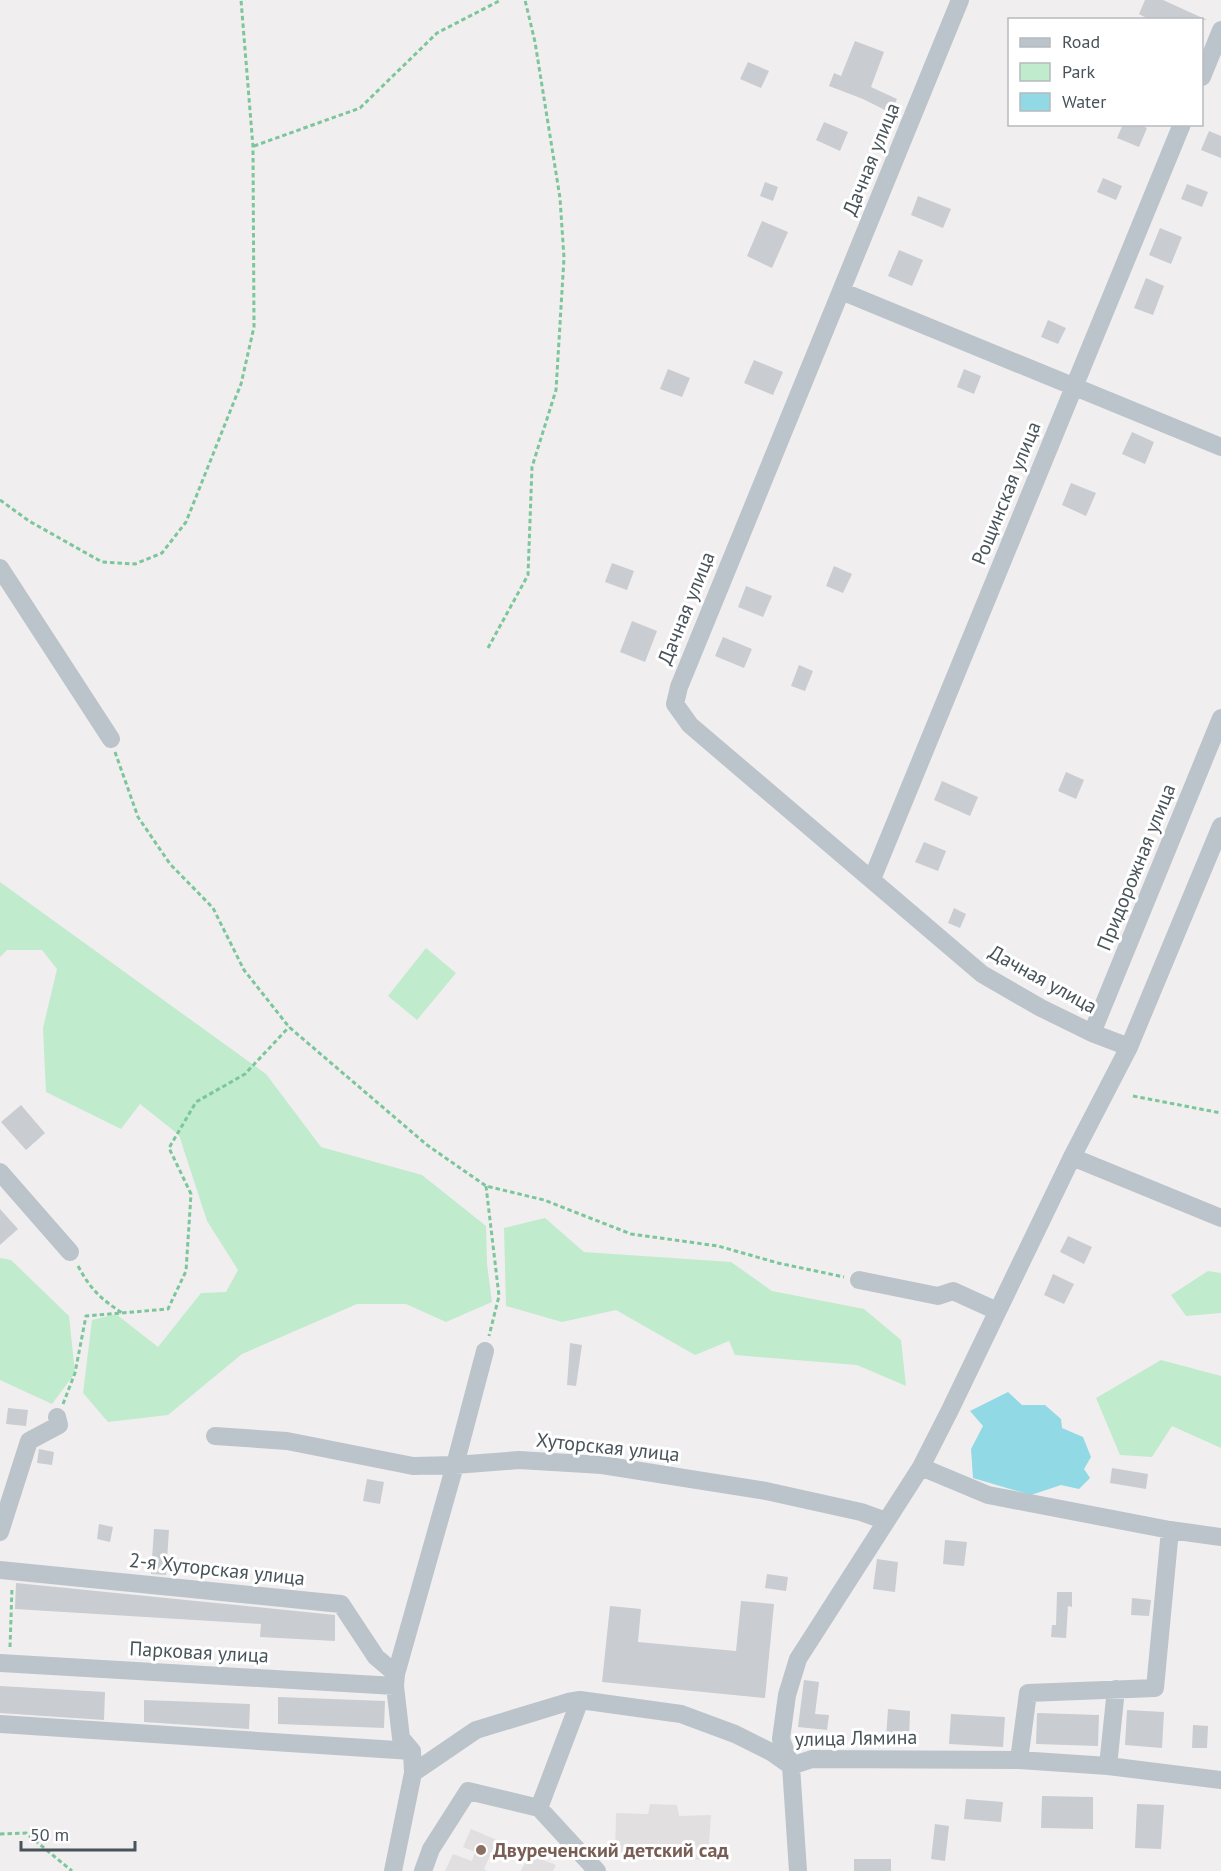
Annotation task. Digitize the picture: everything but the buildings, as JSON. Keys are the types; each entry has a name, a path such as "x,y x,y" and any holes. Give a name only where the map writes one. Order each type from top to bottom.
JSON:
{"street":[{"name":"Дачная улица","path":"960,0 679,687 675,704 690,725 982,974 1041,1008 1092,1033 1128,1047"},
{"path":"1203,75 1221,30"},
{"name":"Рощинская улица","path":"872,879 1181,126"},
{"path":"841,291 1221,447"},
{"path":"0,568 111,739"},
{"name":"Придорожная улица","path":"1092,1033 1221,718"},
{"path":"798,1871 791,1766 781,1739 787,1695 798,1659 921,1467 1128,1047 1221,826"},
{"path":"1072,1157 1221,1218"},
{"path":"0,1172 70,1252"},
{"path":"859,1281 938,1296 953,1291 997,1311"},
{"path":"393,1871 413,1773 412,1751 401,1738 395,1680 485,1351"},
{"path":"0,1532 29,1441 59,1425 57,1417"},
{"name":"Хуторская улица","path":"215,1436 287,1441 413,1466 519,1460 602,1465 766,1491 861,1512 886,1521"},
{"path":"921,1467 988,1495 1170,1530 1221,1537"},
{"path":"1019,1760 1028,1693 1155,1688 1170,1530"},
{"name":"2-я Хуторская улица","path":"6,1571 340,1604 376,1657 395,1680"},
{"name":"Парковая улица","path":"5,1664 395,1680"},
{"path":"1108,1766 1116,1689"},
{"path":"539,1808 580,1700"},
{"name":"улица Лямина","path":"413,1773 476,1730 580,1700 681,1714 735,1734 771,1752 791,1766 812,1759 1019,1760 1108,1766 1221,1780"},
{"path":"0,1724 412,1751"},
{"path":"423,1871 431,1849 468,1791 539,1808 597,1871"}],"path":[{"path":"0,500 29,521 102,562 135,564 162,553 186,522 241,384 254,327 253,147 241,0"},
{"path":"253,147 360,108 437,33 501,0"},
{"path":"488,648 528,575 532,466 555,390 564,258 560,198 535,42 525,0"},
{"path":"111,739 138,817 170,864 213,908 244,970 290,1027 427,1145 486,1186 544,1200 631,1234 718,1245 778,1263 859,1281"},
{"path":"57,1417 75,1373 86,1316 168,1309 186,1271 191,1194 169,1148 196,1102 245,1074 290,1027"},
{"path":"1133,1096 1221,1113"},
{"path":"485,1351 499,1296 486,1186"},
{"path":"70,1252 85,1280 101,1299 122,1313"},
{"path":"5,1664 6,1571"},
{"path":"0,1834 26,1833 72,1871"}],"shaded area":[{"path":"650,1804 677,1805 679,1816 711,1815 708,1860 615,1856 616,1813 648,1814"},
{"name":"Двуреченский детский сад","path":"471,1829 497,1840 484,1869 487,1871 445,1871 453,1854 472,1861 475,1852 463,1847"},
{"name":"Двуреченский детский сад","path":"529,1854 556,1865 553,1871 521,1871"}],"green space":[{"path":"0,882 266,1074 321,1147 422,1175 486,1226 487,1264 492,1302 446,1322 406,1304 357,1304 242,1354 168,1415 108,1422 83,1393 92,1320 116,1314 158,1347 201,1293 226,1292 238,1270 207,1221 179,1135 140,1104 121,1129 46,1092 43,1028 57,969 42,950 7,950 0,957"},
{"path":"426,948 456,973 417,1020 388,996"},
{"path":"545,1218 584,1252 731,1262 772,1291 864,1309 901,1340 906,1386 857,1365 735,1355 729,1341 695,1355 616,1310 562,1322 506,1306 504,1228"},
{"path":"0,1258 11,1260 69,1316 75,1373 52,1404 0,1380"},
{"path":"1208,1271 1221,1273 1221,1313 1186,1316 1171,1295"},
{"path":"1161,1360 1221,1376 1221,1448 1172,1426 1152,1457 1120,1455 1096,1398"}],"water":[{"path":"1008,1392 1022,1405 1045,1405 1061,1419 1062,1428 1083,1437 1091,1457 1084,1469 1090,1478 1079,1489 1061,1485 1031,1495 973,1478 971,1449 983,1426 970,1411"}],"place":[{"name":"Двуреченский детский сад","path":"481,1850"}]}
